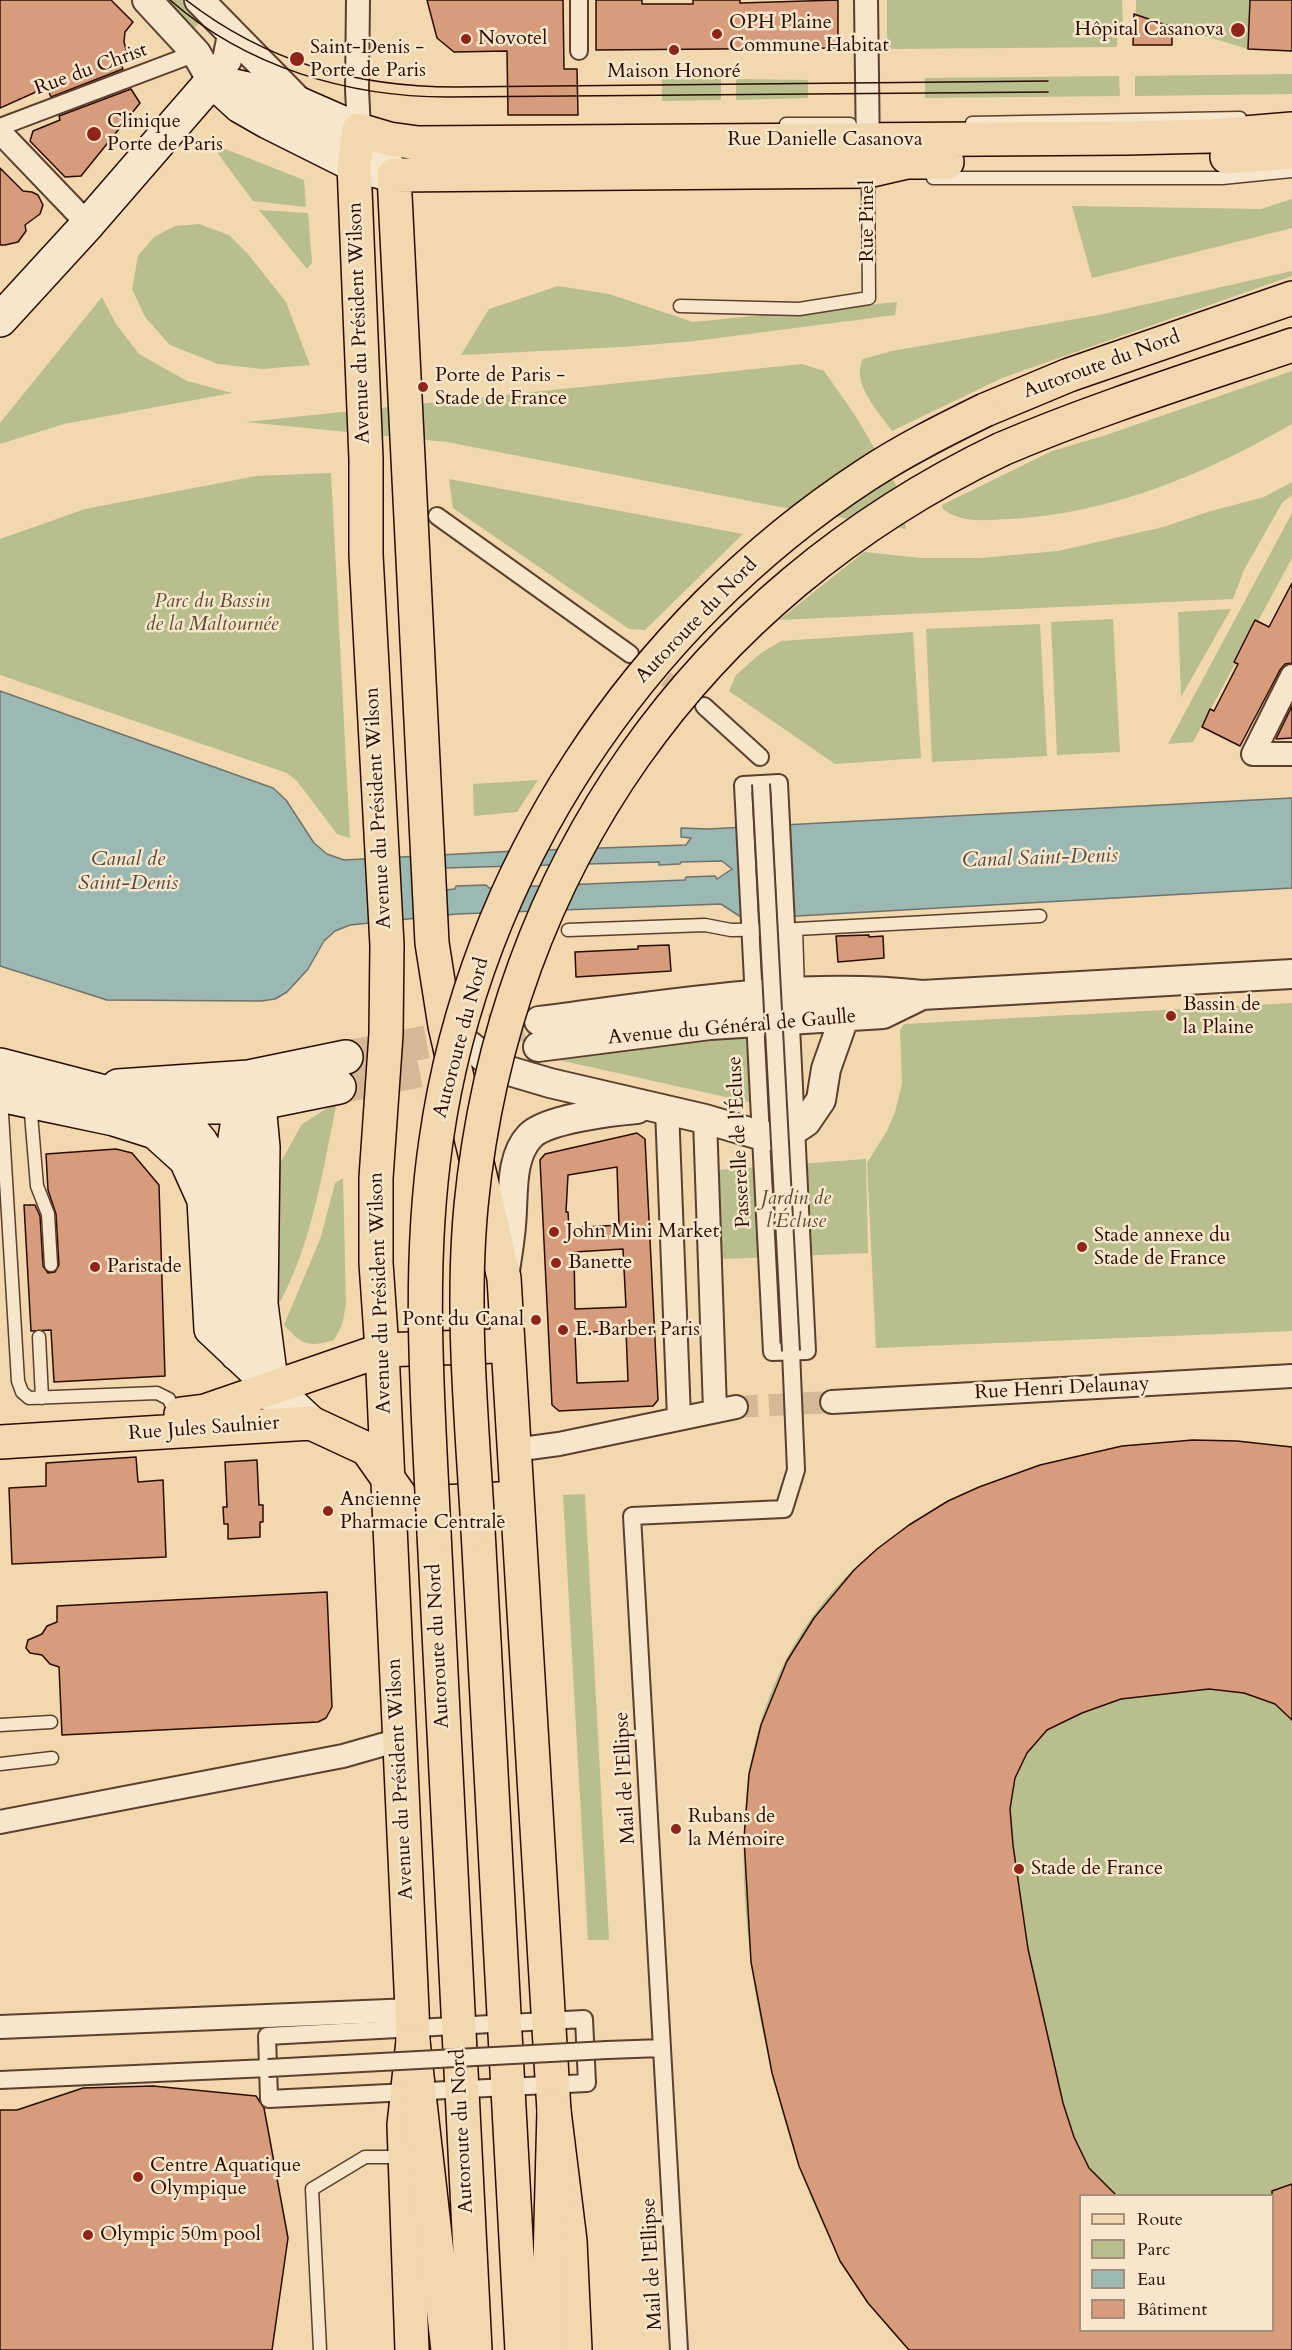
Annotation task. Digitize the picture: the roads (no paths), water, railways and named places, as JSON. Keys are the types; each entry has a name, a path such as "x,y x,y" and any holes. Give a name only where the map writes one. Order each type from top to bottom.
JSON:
{"main road":[{"path":"204,67 257,91 302,105 359,130 394,175"},
{"path":"204,67 240,106 256,116 354,165 394,175"},
{"path":"0,320 88,224 204,67"},
{"name":"Rue Danielle Casanova","path":"394,175 876,147 1252,134 1288,121"},
{"name":"Rue Danielle Casanova","path":"359,130 389,139 418,143 876,147 907,162 1214,158 1292,152"},
{"name":"Avenue du Président Wilson","path":"359,130 354,165 362,347 366,555 387,945 386,1034 376,1178 376,1263 382,1350 413,2092"},
{"name":"Avenue du Président Wilson","path":"394,175 432,943 445,1026 504,1278 553,2098 570,2241 575,2350"},
{"name":"Autoroute du Nord","path":"475,2350 434,1533 425,1295 427,1215 436,1138 463,1018 489,941 522,864 560,794 604,725 660,654 737,574 800,521 867,474 934,435 985,410 1070,375 1292,298"},
{"name":"Autoroute du Nord","path":"522,2350 477,1530 468,1282 471,1209 477,1151 490,1083 512,1004 540,927 592,822 633,758 689,686 747,623 829,553 931,485 1002,449 1048,429 1128,400 1292,345"},
{"path":"0,1065 162,1107 188,1126 230,1188"},
{"path":"162,1107 249,1096 342,1072 302,1095 263,1147"},
{"path":"89,1087 249,1096 302,1095"},
{"path":"249,1096 263,1147 261,1304 275,1424"},
{"path":"237,1354 230,1188 249,1096"},
{"path":"10,1097 114,1119 155,1132 186,1160 204,1200 211,1329 311,1423"},
{"name":"Rue Jules Saulnier","path":"0,1425 206,1411 382,1350 508,1345"},
{"name":"Rue Jules Saulnier","path":"0,1442 311,1423 367,1449 406,1504 517,1498"},
{"path":"412,2350 404,2125 413,2092"},
{"path":"413,2092 448,2350"},
{"path":"550,2350 553,2098"}],"street":[{"path":"147,0 204,67 227,60 232,35"},
{"path":"200,0 302,105"},
{"path":"358,0 359,130"},
{"path":"579,0 579,51"},
{"name":"Rue Pinel","path":"866,0 876,147"},
{"name":"Rue du Christ","path":"0,127 204,67"},
{"path":"0,132 88,224"},
{"path":"437,516 630,654"},
{"path":"1292,676 1253,754 1292,754"},
{"path":"704,706 760,757"},
{"name":"Passerelle de l'Écluse","path":"761,784 791,1351"},
{"name":"Avenue du Général de Gaulle","path":"538,1034 710,1025 808,1002 878,990 922,995 1292,974"},
{"name":"Avenue du Général de Gaulle","path":"808,1002 844,1018 883,1014 922,995"},
{"path":"808,1002 826,1069"},
{"path":"445,1026 486,1059 506,1070 550,1083 705,1119 756,1134 782,1138 806,1122 821,1100 826,1069 844,1018"},
{"path":"504,1278 511,1226 514,1175 520,1150 530,1136 548,1126 609,1112 662,1108"},
{"path":"662,1108 679,1418"},
{"path":"514,1450 559,1444 725,1409 705,1119"},
{"name":"Mail de l'Ellipse","path":"679,2350 632,1516 784,1509 796,1470 791,1351"},
{"name":"Rue Henri Delaunay","path":"832,1402 1292,1376"},
{"path":"0,1822 343,1756 399,1740"},
{"path":"0,2027 458,2026 548,2022"},
{"path":"412,2026 267,2036 269,2099 507,2087 553,2098"},
{"path":"0,2079 662,2048"}],"lane":[{"path":"961,123 1257,118"},
{"path":"771,124 876,147"},
{"path":"359,130 410,129"},
{"name":"Rue Pinel","path":"680,306 799,309 868,298 876,147"},
{"path":"919,178 1222,178 1292,171"},
{"path":"568,930 705,925 731,930 796,929 1040,916"},
{"path":"796,929 808,1002"},
{"path":"10,1097 37,1186 48,1214 51,1265"},
{"path":"10,1097 18,1381 22,1392 29,1398 156,1393 169,1399 175,1414"},
{"path":"39,1337 42,1398"},
{"path":"0,1725 51,1722"},
{"path":"0,1764 52,1758"},
{"path":"320,2350 312,2189 365,2157 405,2157"}],"water":[{"path":"0,691 273,788 286,800 314,843 327,854 344,860 686,845 691,838 681,837 681,828 708,829 1292,798 1292,888 744,919 721,904 457,914 350,925 335,931 324,941 308,969 287,992 275,999 261,1001 107,1000 0,966","holes":["722,861 732,869 717,879 715,876 686,877 685,880 489,888 486,885 456,886 455,889 445,890 444,868 659,862 659,865"]}],"tunnel":[{"path":"646,665 688,695"},
{"path":"346,1057 534,1022"},
{"path":"339,1087 538,1047"},
{"path":"736,1407 832,1402"}],"tram line":[{"path":"170,0 231,43 265,60 300,74 336,84 410,96 1048,92"},
{"path":"186,0 216,22 280,55 347,76 419,86 1048,81"}],"place":[{"name":"Hôpital Casanova","path":"1238,30"},
{"name":"OPH Plaine Commune Habitat","path":"717,34"},
{"name":"Novotel","path":"466,39"},
{"name":"Maison Honoré","path":"674,50"},
{"name":"Saint-Denis - Porte de Paris","path":"297,59"},
{"name":"Clinique Porte de Paris","path":"94,134"},
{"name":"Porte de Paris - Stade de France","path":"423,387"},
{"name":"Bassin de la Plaine","path":"1171,1016"},
{"name":"John Mini Market","path":"554,1232"},
{"name":"Stade annexe du Stade de France","path":"1082,1247"},
{"name":"Banette","path":"556,1263"},
{"name":"Paristade","path":"95,1267"},
{"name":"Pont du Canal","path":"536,1320"},
{"name":"E. Barber Paris","path":"563,1330"},
{"name":"Ancienne Pharmacie Centrale","path":"328,1511"},
{"name":"Rubans de la Mémoire","path":"676,1829"},
{"name":"Stade de France","path":"1019,1869"},
{"name":"Centre Aquatique Olympique","path":"138,2177"},
{"name":"Olympic 50m pool","path":"88,2235"}],"park label":[{"name":"Parc du Bassin de la Maltournée","path":"212,614"},
{"name":"Jardin de l'Écluse","path":"796,1210"}],"water label":[{"name":"Canal Saint-Denis","path":"1040,859"},
{"name":"Canal de Saint-Denis","path":"128,872"}]}
